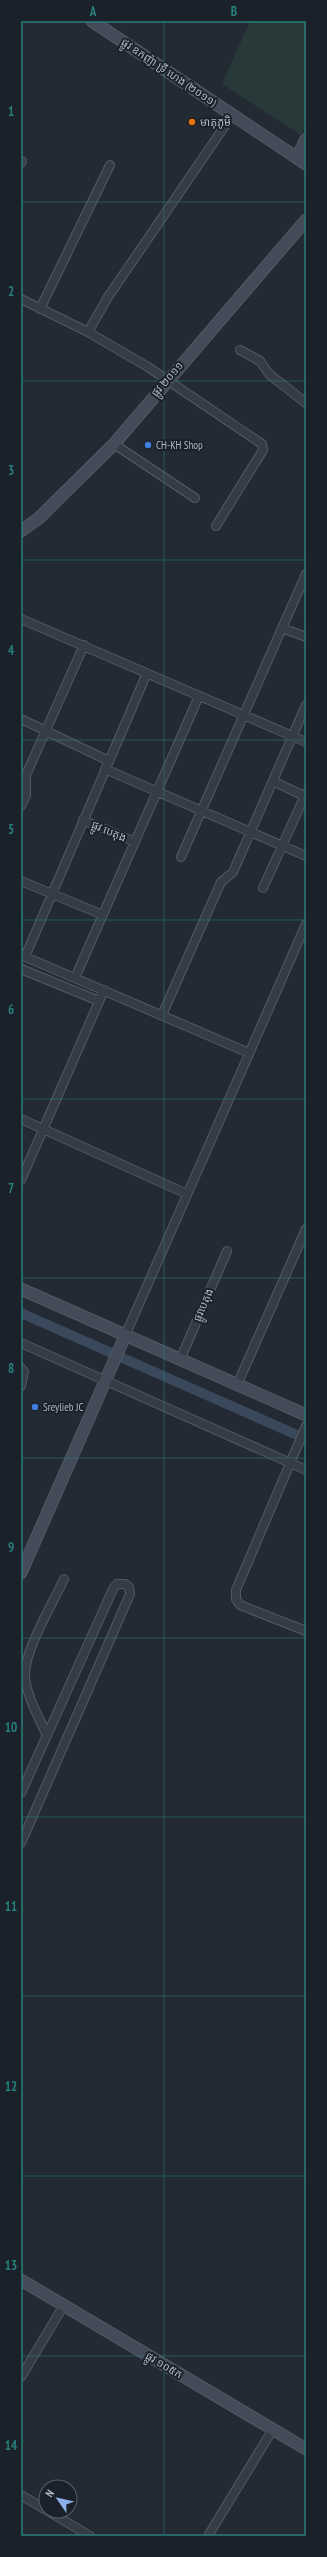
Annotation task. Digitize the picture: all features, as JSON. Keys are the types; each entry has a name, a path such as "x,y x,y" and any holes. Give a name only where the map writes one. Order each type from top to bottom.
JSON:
{"main road":[{"name":"ផ្លូវ ឧកញ៉ា ទ្រី ហេង (២០១១)","path":"92,21 302,161"},
{"path":"302,161 306,139"},
{"name":"ផ្លូវ ២០១១","path":"21,531 39,518 114,444 166,380 306,220"},
{"path":"21,1289 124,1340 180,1360 306,1415"},
{"path":"21,1573 124,1340"},
{"name":"ផ្លូវ ១០៥ក","path":"21,2280 306,2449"}],"street":[{"path":"88,332 108,296 233,114"},
{"path":"40,309 110,165"},
{"path":"21,299 88,332 166,380 263,446 216,526"},
{"path":"240,350 260,361 269,374 306,403"},
{"path":"114,444 195,498"},
{"path":"181,857 305,578"},
{"path":"21,619 84,644 306,742"},
{"path":"282,628 306,637"},
{"path":"21,806 26,796 26,775 84,644"},
{"path":"147,673 23,956 249,1053"},
{"path":"75,978 199,696"},
{"path":"162,1015 221,882 233,872 306,704"},
{"path":"21,719 157,792 306,856"},
{"path":"263,888 306,796 273,781"},
{"name":"ផ្លូវ បេតុង","path":"83,820 135,842"},
{"path":"21,881 103,915"},
{"path":"124,1340 306,924"},
{"path":"21,970 99,1001"},
{"path":"21,1180 104,990"},
{"path":"21,1119 188,1194"},
{"path":"237,1385 306,1229"},
{"name":"ផ្លូវបេតុង","path":"180,1360 227,1251"},
{"path":"21,1344 107,1378 306,1470"},
{"path":"21,1368 24,1372 21,1386"},
{"path":"306,1426 236,1590 236,1599 240,1605 306,1631"},
{"path":"47,1736 29,1694 25,1676 27,1659 64,1579"},
{"path":"21,1793 113,1589 117,1584 125,1584 129,1587 130,1594 21,1843"},
{"path":"21,2376 64,2306"},
{"path":"208,2536 273,2430"},
{"path":"21,2495 38,2505"},
{"path":"62,2519 90,2536"}],"shaded area":[{"path":"250,21 306,21 306,124 301,135 222,84"}],"waterway":[{"path":"21,1313 306,1439"}],"place":[{"name":"មាតុភូមិ","path":"192,122"},
{"name":"CH-KH Shop","path":"148,445"},
{"name":"Sreylieb JC","path":"35,1407"}]}
